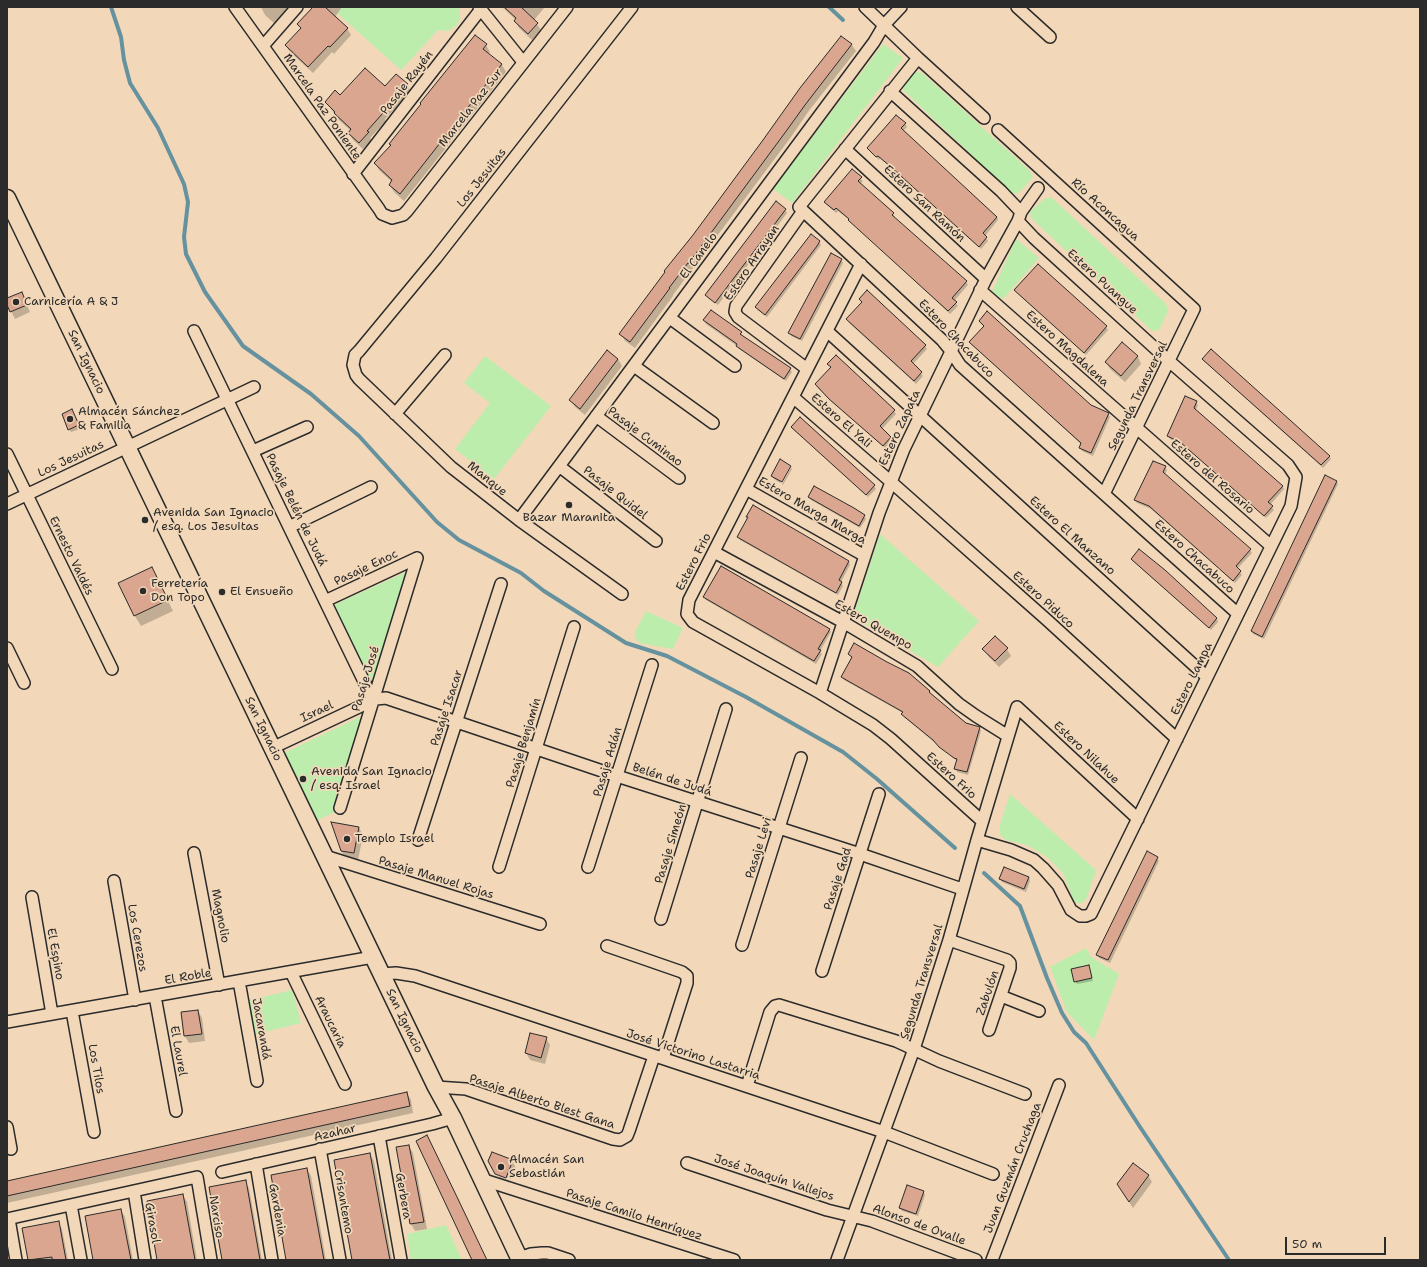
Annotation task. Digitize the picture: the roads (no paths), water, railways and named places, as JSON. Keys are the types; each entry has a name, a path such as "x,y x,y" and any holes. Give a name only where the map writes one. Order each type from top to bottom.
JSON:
{"main road":[{"name":"San Ignacio","path":"7,198 436,1087 453,1118 519,1259"}],"street":[{"name":"Marcela Paz Poniente","path":"235,7 382,214 392,218"},
{"path":"263,46 297,7"},
{"name":"Marcela Paz Sur","path":"392,218 403,215 407,211 567,7"},
{"name":"Los Jesuitas","path":"353,365 355,355 436,258 632,7"},
{"path":"865,7 984,118"},
{"name":"El Canelo","path":"518,520 670,318 874,42 884,25 901,7"},
{"path":"1016,7 1050,37"},
{"path":"480,8 523,62"},
{"name":"Pasaje Rayén","path":"353,174 480,8"},
{"path":"803,210 799,206 918,58"},
{"name":"Estero Puangue","path":"890,91 1006,196 1034,238 1169,361"},
{"name":"Río Aconcagua","path":"998,130 1194,309"},
{"name":"Estero San Ramón","path":"845,149 986,279"},
{"name":"Estero Zapata","path":"820,693 890,481 920,414 980,290 1019,216 1038,188"},
{"name":"Estero Chacabuco","path":"803,210 942,340 951,350 960,365 1238,614"},
{"name":"Estero Arrayan","path":"803,210 736,306 735,312 738,317 807,369"},
{"name":"Estero Frio","path":"861,264 688,603 687,614 693,622 820,693 880,730 982,821"},
{"name":"Estero Magdalena","path":"980,290 1136,428"},
{"name":"Segunda Transversal","path":"1104,494 1194,309"},
{"path":"670,318 735,366"},
{"name":"Pasaje Belén de Judá","path":"194,331 373,700"},
{"name":"Estero El Manzano","path":"827,331 920,414 1207,677"},
{"path":"395,414 445,355"},
{"name":"Estero Lampa","path":"977,840 1011,850 1034,860 1058,885 1071,910 1080,916 1091,914 1291,506 1296,478 1288,465 1169,361"},
{"name":"Manque","path":"353,365 359,379 451,467 518,520 622,594"},
{"path":"634,366 713,422"},
{"name":"Los Jesuitas","path":"7,504 254,387"},
{"name":"Estero El Yali","path":"793,397 890,481"},
{"name":"Pasaje Cuminao","path":"596,416 679,478"},
{"path":"253,451 307,427"},
{"name":"Estero del Rosario","path":"1136,428 1271,546"},
{"name":"Ernesto Valdés","path":"7,454 112,669"},
{"name":"Pasaje Quidel","path":"559,466 656,541"},
{"name":"Estero Piduco","path":"890,481 1047,620 1177,740"},
{"path":"289,527 371,487"},
{"name":"Estero Marga Marga","path":"746,489 864,556"},
{"name":"Estero Quempo","path":"714,552 843,622 917,666 965,708 1008,736"},
{"name":"Pasaje Enoc","path":"325,601 417,558"},
{"name":"Pasaje José","path":"340,808 417,558"},
{"name":"Pasaje Isacar","path":"418,840 501,584"},
{"name":"Pasaje Benjamín","path":"499,867 574,627"},
{"path":"7,648 24,683"},
{"name":"Pasaje Adán","path":"588,867 652,665"},
{"name":"Belén de Judá","path":"373,700 380,698 390,700 617,776 779,827 962,889"},
{"name":"Israel","path":"272,748 373,700"},
{"name":"Segunda Transversal","path":"837,1260 914,1050 949,940 962,889 1017,707"},
{"name":"Estero Nilahue","path":"1017,707 1138,819"},
{"name":"Pasaje Simeón","path":"661,919 726,708"},
{"name":"Pasaje Levi","path":"742,945 800,758"},
{"name":"Pasaje Gad","path":"822,971 879,794"},
{"name":"Magnolio","path":"194,853 219,985"},
{"name":"Pasaje Manuel Rojas","path":"325,856 540,924"},
{"name":"Los Cerezos","path":"114,881 135,1000"},
{"name":"El Espino","path":"32,897 52,1014"},
{"name":"Zabulón","path":"949,940 1007,960 1010,963 1010,968 989,1030"},
{"name":"Pasaje Alberto Blest Gana","path":"436,1087 466,1089 613,1139 620,1140 627,1136 688,983 687,976 682,972 607,946"},
{"name":"El Roble","path":"7,1022 373,957"},
{"name":"Araucaria","path":"291,972 345,1084"},
{"name":"José Victorino Lastarria","path":"382,974 396,973 416,976 884,1132 993,1174"},
{"name":"Jacarandá","path":"239,981 257,1081"},
{"name":"El Laurel","path":"155,996 176,1111"},
{"path":"1001,996 1039,1011"},
{"path":"747,1086 770,1012 775,1006 783,1006 896,1041 940,1061 1025,1094"},
{"name":"Los Tilos","path":"72,1011 94,1132"},
{"name":"Juan Guzmán Cruchaga","path":"992,1260 1059,1085"},
{"name":"Azahar","path":"222,1172 453,1118"},
{"path":"7,1127 11,1149"},
{"name":"Gerbera","path":"379,1136 401,1260"},
{"name":"Crisantemo","path":"320,1149 340,1260"},
{"name":"José Joaquín Vallejos","path":"687,1163 827,1210 853,1216"},
{"name":"Gardenia","path":"256,1164 272,1260"},
{"name":"Narciso","path":"134,1191 197,1177 210,1260"},
{"name":"Pasaje Camilo Henríquez","path":"481,1179 734,1260"},
{"path":"16,1260 8,1219 134,1191"},
{"name":"Girasol","path":"134,1191 145,1260"},
{"path":"71,1205 80,1260"},
{"name":"Alonso de Ovalle","path":"853,1216 872,1221 976,1260"},
{"path":"519,1259 530,1254 548,1253 569,1260"}],"waterway":[{"path":"111,7 121,37 124,60 130,83 158,128 184,184 188,202 184,237 186,254 205,292 243,346 311,394 359,436 437,522 459,540 521,573 544,591 626,643 667,656 746,697 843,752 877,779 955,848"},
{"path":"829,7 843,20"},
{"path":"984,873 1020,906 1062,1013 1074,1032 1086,1043 1229,1260"}],"place":[{"name":"Carnicería A & J","path":"16,302"},
{"name":"Almacén Sánchez & Familia","path":"70,419"},
{"name":"Bazar Maranita","path":"569,505"},
{"name":"Avenida San Ignacio / esq. Los Jesuitas","path":"145,520"},
{"name":"Ferretería Don Topo","path":"143,591"},
{"name":"El Ensueño","path":"222,592"},
{"name":"Avenida San Ignacio / esq. Israel","path":"303,779"},
{"name":"Templo Israel","path":"347,839"},
{"name":"Almacén San Sebastián","path":"501,1167"}]}
